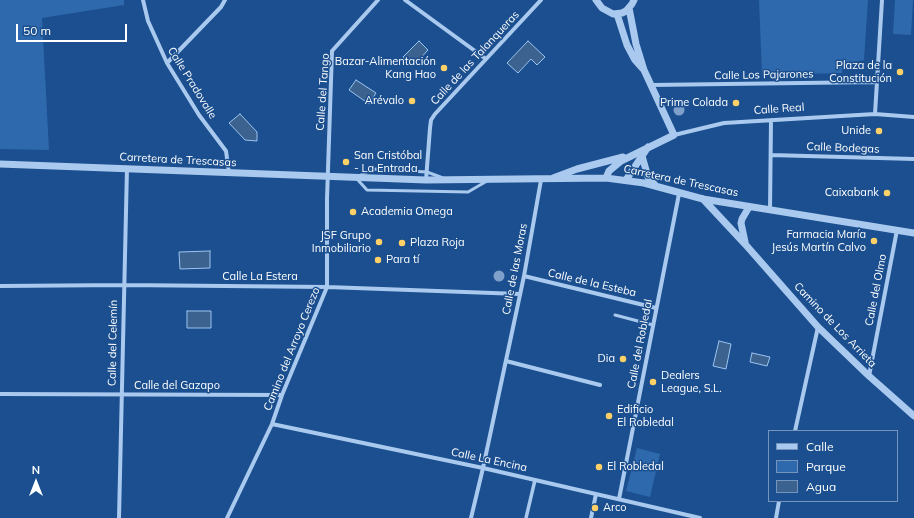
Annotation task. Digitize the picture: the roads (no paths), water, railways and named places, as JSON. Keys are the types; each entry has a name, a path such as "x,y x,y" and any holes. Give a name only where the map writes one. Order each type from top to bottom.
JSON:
{"street":[{"name":"Calle Pradovalle","path":"143,0 148,21 167,63 199,115 226,151 229,173"},
{"path":"167,63 226,0"},
{"name":"Calle del Tango","path":"328,177 332,51 378,0"},
{"path":"405,0 486,59"},
{"name":"Calle de las Talanqueras","path":"426,180 431,120 541,0"},
{"path":"596,0 605,11 617,14 629,8 634,0"},
{"path":"875,114 882,0"},
{"path":"629,8 636,44 644,70 674,134"},
{"path":"617,14 627,45 634,60 644,70"},
{"name":"Calle Los Pajarones","path":"651,85 877,82"},
{"name":"Calle Real","path":"606,178 614,165 674,134 724,123 875,114 914,117"},
{"path":"770,210 771,120"},
{"name":"Calle Real","path":"626,180 649,146"},
{"name":"Calle Real","path":"549,179 573,170 631,155"},
{"name":"Calle Bodegas","path":"771,155 914,159"},
{"path":"642,156 648,178 656,186"},
{"name":"Carretera de Trescasas","path":"0,164 426,180 541,180 606,178 656,186 679,194 703,199 914,233"},
{"name":"Calle del Celemín","path":"119,518 127,168"},
{"name":"Camino del Arroyo Cerezo","path":"228,518 272,424 282,395 327,287 328,177"},
{"name":"Calle de las Moras","path":"471,518 524,276 541,180"},
{"name":"Calle del Robledal","path":"619,499 679,194"},
{"name":"Camino de Los Arrieta","path":"703,199 818,327 869,376 914,416"},
{"path":"745,244 741,223 749,207"},
{"name":"Calle del Olmo","path":"869,376 897,230"},
{"name":"Calle de la Esteba","path":"524,276 656,308"},
{"name":"Calle La Estera","path":"0,286 124,285 327,287 520,294"},
{"path":"795,430 818,327"},
{"path":"506,361 600,385"},
{"name":"Calle del Gazapo","path":"0,394 121,396 282,395"},
{"name":"Calle La Encina","path":"272,424 483,468 700,518"},
{"path":"526,518 535,480"},
{"path":"591,518 596,494"},
{"path":"776,518 779,502"},
{"path":"228,518 233,518"}],"lane":[{"name":"Carretera de Trescasas","path":"450,180 427,172 373,169 355,178 367,190 468,192 489,180"},
{"path":"615,315 653,325"}],"water":[{"path":"419,41 428,50 413,66 403,57"},
{"path":"528,41 545,57 537,65 531,59 518,73 507,63"},
{"path":"356,80 376,93 369,104 349,90"},
{"path":"240,114 257,132 257,141 245,140 229,123"},
{"path":"210,251 210,268 180,269 179,252"},
{"path":"187,311 211,311 211,328 187,328"},
{"path":"719,341 731,344 726,369 713,366"},
{"path":"752,353 770,357 767,366 750,362"}],"place":[{"name":"Bazar-Alimentación Kang Hao","path":"444,68"},
{"name":"Plaza de la Constitución","path":"900,72"},
{"name":"Arévalo","path":"412,101"},
{"name":"Prime Colada","path":"736,103"},
{"name":"Unide","path":"879,131"},
{"name":"San Cristóbal - La Entrada","path":"346,162"},
{"name":"Caixabank","path":"887,193"},
{"name":"Academia Omega","path":"353,212"},
{"name":"Farmacia María Jesús Martín Calvo","path":"874,241"},
{"name":"JSF Grupo Inmobiliario","path":"379,242"},
{"name":"Plaza Roja","path":"402,243"},
{"name":"Para tí","path":"378,260"},
{"name":"Dia","path":"623,359"},
{"name":"Dealers League, S.L.","path":"653,382"},
{"name":"Edificio El Robledal","path":"609,416"},
{"name":"El Robledal","path":"599,467"},
{"name":"Arco","path":"595,508"}]}
